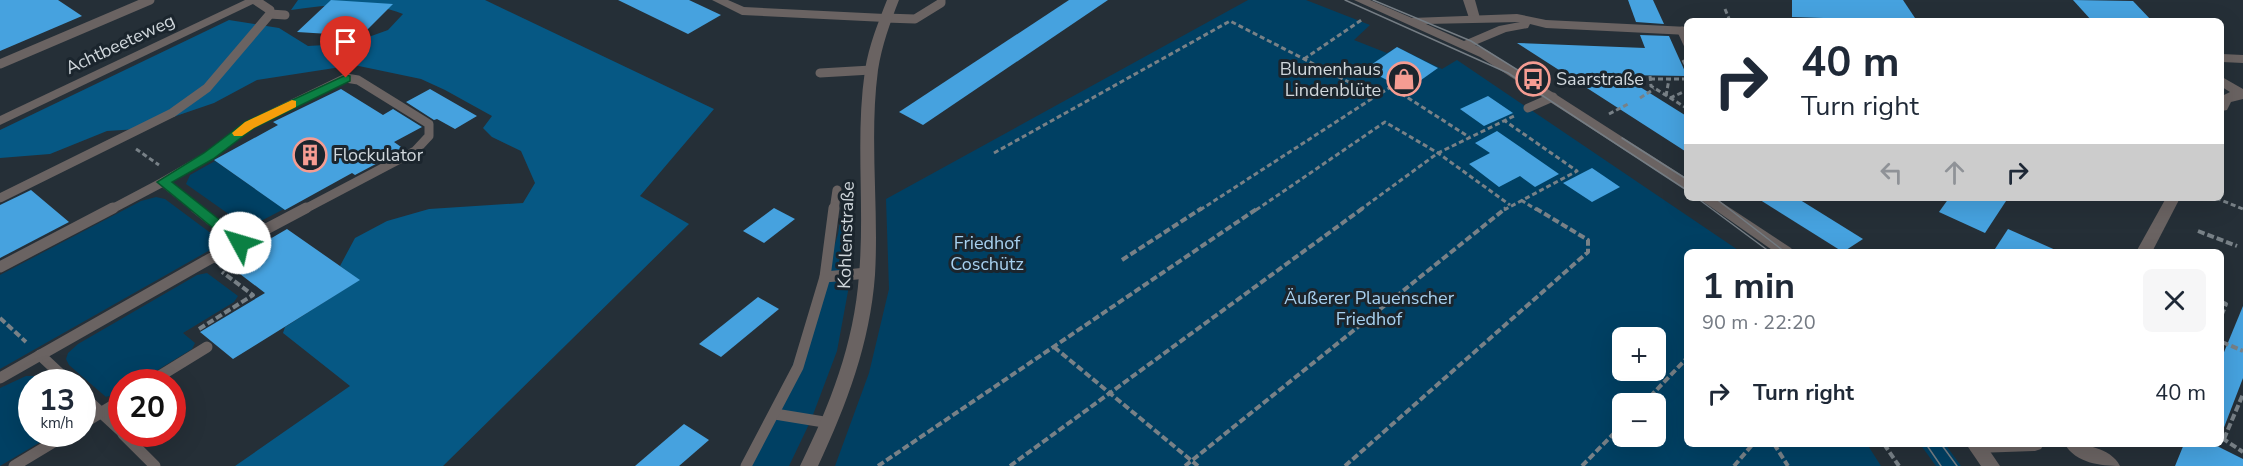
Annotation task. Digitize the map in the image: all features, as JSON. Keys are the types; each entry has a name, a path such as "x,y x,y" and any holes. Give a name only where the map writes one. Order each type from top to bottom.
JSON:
{"street":[{"name":"Achtbeeteweg","path":"0,121 255,0"},
{"path":"718,0 742,11 885,18"},
{"name":"Kohlenstraße","path":"809,466 830,423 857,343 867,273 869,189 866,156 871,70 876,43 893,0"},
{"path":"1360,0 1465,45 1553,97 1684,183"},
{"path":"1470,0 1474,18"},
{"path":"1407,20 1517,18 1546,24 1684,31"},
{"path":"1465,45 1471,40 1503,29 1546,24"},
{"path":"2224,58 2243,59"},
{"path":"2224,82 2242,94"},
{"path":"2224,103 2226,99 2242,94"},
{"path":"1710,201 1782,249"},
{"path":"2146,249 2171,201"},
{"path":"1977,447 1991,466"},
{"path":"2079,447 2111,466"}],"lane":[{"path":"0,64 150,0"},
{"path":"255,0 270,10 270,14"},
{"path":"885,18 915,19 941,3 941,0"},
{"path":"270,14 285,15"},
{"path":"0,198 172,113 207,88 270,14"},
{"path":"820,73 871,70"},
{"path":"0,267 163,182 208,156 249,125 346,78 358,80 429,124 429,136 415,151 206,261 0,378"},
{"path":"1528,108 1553,97"},
{"path":"163,182 240,243"},
{"path":"746,466 798,367 825,277 837,190"},
{"path":"825,277 867,273"},
{"path":"171,369 207,347"},
{"path":"40,355 55,369"},
{"path":"96,407 108,418"},
{"path":"96,416 108,408"},
{"path":"775,414 830,423"},
{"path":"14,466 45,447"},
{"path":"136,447 155,466"}],"path":[{"path":"1725,9 1729,18"},
{"path":"1304,59 1363,19"},
{"path":"994,153 1230,21 1376,96"},
{"path":"1684,79 1650,78 1649,83 1654,89 1684,107"},
{"path":"1668,98 1669,79"},
{"path":"1122,260 1390,87 1405,94 1470,138"},
{"path":"1640,98 1654,89"},
{"path":"1668,98 1684,92"},
{"path":"1605,116 1630,103"},
{"path":"1010,466 1438,153 1528,108"},
{"path":"1185,466 1510,205 1577,171 1504,121"},
{"path":"878,466 1385,122 1438,153 1510,205"},
{"path":"120,138 162,168"},
{"path":"1346,466 1588,252 1588,240 1520,200"},
{"path":"2223,201 2243,209"},
{"path":"2198,231 2237,246"},
{"path":"206,261 254,295 190,334 207,347"},
{"path":"0,318 40,355"},
{"path":"2224,343 2243,351"},
{"path":"1054,347 1198,466"},
{"path":"1654,393 1684,361"},
{"path":"2224,437 2243,394"},
{"path":"1582,466 1612,435"},
{"path":"2224,440 2243,452"},
{"path":"1734,466 1750,447"},
{"path":"1776,447 1788,466"},
{"path":"1886,447 1899,466"}],"green space":[{"path":"1248,0 1306,0 1370,25 1354,40 1387,53 1397,47 1442,69 1457,60 1737,249 1684,249 1684,447 1869,447 1881,466 835,466 869,373 889,289 886,199"},
{"path":"215,161 284,209 259,222 240,222 186,184 190,175"},
{"path":"853,186 851,275 837,351 811,420 789,466 746,466 775,414 825,277 838,234 845,189"},
{"path":"156,197 165,199 216,237 215,244 210,250 0,369 0,275 141,201"},
{"path":"207,273 238,296 234,302 183,333 195,343 192,349 159,369 108,369 108,396 106,397 96,388 96,369 74,369 69,365 66,359 68,353 78,344 197,275"},
{"path":"18,380 18,447 32,447 0,466 0,388"},
{"path":"1922,447 1947,447 1961,466 1936,466"}],"shaded area":[{"path":"298,0 485,0 714,109 640,196 689,224 443,466 235,466 350,386 283,333 285,327 359,280 340,266 355,238 387,221 429,209 523,203 535,183 521,151 492,137 483,128 492,116 421,79 354,65 257,80 214,103 138,129 107,131 50,154 0,158 0,130 229,20 279,28 308,46 342,44 363,39 388,30 403,14 362,5 334,5 291,10"}],"building":[{"path":"0,0 58,0 82,16 0,51"},
{"path":"331,0 393,4 361,36 297,32"},
{"path":"618,0 689,0 721,15 688,34"},
{"path":"1069,0 1108,0 923,125 899,112"},
{"path":"1628,0 1653,0 1664,24 1636,22"},
{"path":"1792,0 1903,0 1915,18 1823,18 1792,17"},
{"path":"2073,0 2133,1 2149,18 2089,18"},
{"path":"1640,35 1669,36 1684,69 1684,76 1621,75 1684,114 1684,150 1517,43 1645,48"},
{"name":"Blumenhaus Lindenblüte","path":"1397,47 1438,68 1407,90 1365,69"},
{"name":"Flockulator","path":"341,89 383,115 393,109 422,127 394,142 404,149 355,175 352,173 285,210 214,160 278,125 273,122"},
{"path":"430,89 477,116 455,129 437,119 434,120 406,102"},
{"path":"1488,96 1513,113 1484,126 1460,109"},
{"path":"1497,131 1559,174 1535,187 1520,176 1499,187 1469,164 1490,153 1475,143"},
{"path":"1592,168 1620,187 1592,202 1563,183"},
{"path":"31,190 69,222 0,258 0,205"},
{"path":"1762,201 1802,201 1863,239 1848,249 1838,249"},
{"path":"1947,201 2006,201 1985,233 1939,212"},
{"path":"774,208 795,219 764,243 743,231"},
{"path":"287,229 360,280 233,359 200,332 265,293 227,264"},
{"path":"2008,229 2053,249 1995,249"},
{"path":"758,297 779,309 721,357 699,344"},
{"path":"2243,306 2243,378 2224,427 2224,352"},
{"path":"684,424 709,440 679,466 635,466"},
{"path":"2183,447 2219,447 2243,459 2243,466 2175,466"}],"tram line":[{"path":"1345,0 1508,73 1684,188"},
{"path":"1373,0 1471,41 1534,80"},
{"path":"1622,138 1684,177"},
{"path":"1701,201 1766,249"},
{"path":"1719,201 1781,249"},
{"path":"1928,447 1941,466"},
{"path":"1943,447 1957,466"}],"slow traffic":[{"path":"238,133 249,125 292,104"}],"place":[{"name":"Blumenhaus Lindenblüte","path":"1404,79"},
{"name":"Saarstraße","path":"1533,79"},
{"name":"Flockulator","path":"310,155"}],"route":[{"path":"240,243 163,182 208,156 249,125 346,78"}],"park label":[{"name":"Friedhof Coschütz","path":"987,253"},
{"name":"Äußerer Plauenscher Friedhof","path":"1369,308"}]}
